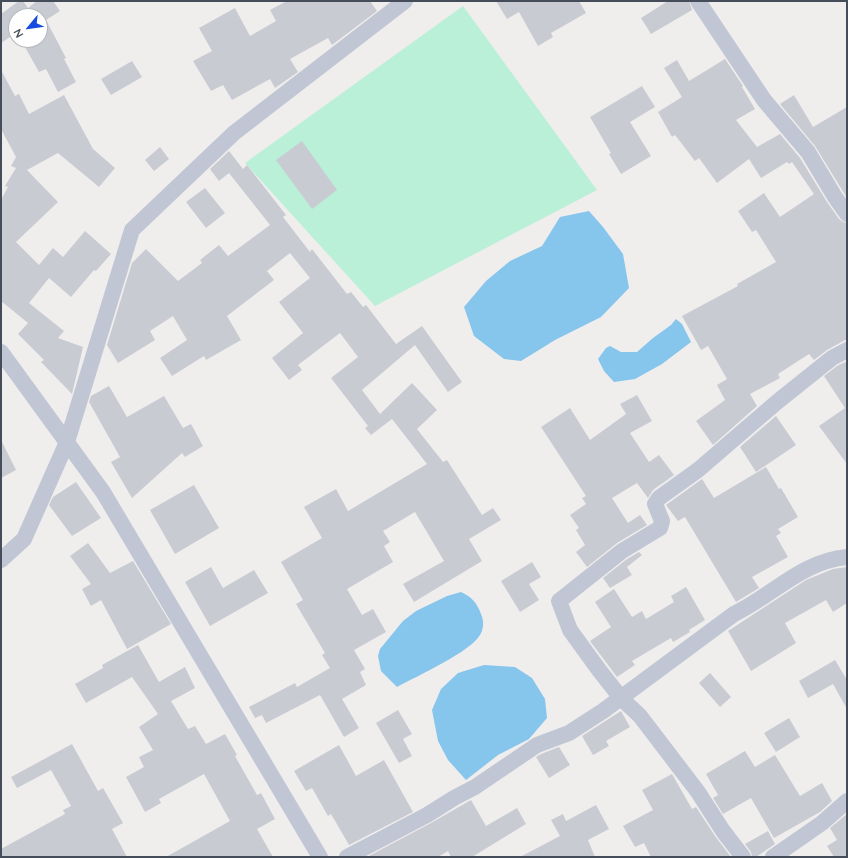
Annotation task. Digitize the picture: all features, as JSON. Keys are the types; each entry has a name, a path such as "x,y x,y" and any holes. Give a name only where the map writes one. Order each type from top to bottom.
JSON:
{"street":[{"path":"1,560 24,540 67,442 132,230 234,133 405,1"},
{"path":"698,1 764,100 808,152 835,198 847,214"},
{"path":"743,857 723,831 693,785 640,716 621,698 570,630 559,601 622,551 660,528 662,521 655,504 659,498 698,470 777,402 832,358 847,350"},
{"path":"1,352 107,499 320,857"},
{"path":"347,857 427,815 475,787 537,745 569,733 603,711 734,614 751,606 788,579 815,565 833,559 847,557"},
{"path":"773,857 822,823 847,801"}],"green space":[{"path":"463,6 597,190 375,306 245,163"}],"water":[{"path":"589,211 623,254 629,288 601,317 555,340 521,361 504,359 474,336 464,307 486,281 510,261 542,246 560,217"},
{"path":"676,319 682,324 691,342 662,364 635,379 614,382 604,371 598,359 606,348 610,346 621,352 637,352 671,325"},
{"path":"461,592 471,598 476,604 483,619 480,635 466,649 455,656 397,687 381,671 378,656 380,649 403,621 416,611 447,596"},
{"path":"484,665 515,667 532,678 545,699 547,718 529,739 498,755 466,780 448,760 438,741 432,710 441,689 458,673"}],"building":[{"path":"19,1 23,1 28,8 9,8"},
{"path":"37,1 53,1 60,11 48,19 48,8 28,8"},
{"path":"287,1 370,1 377,11 332,45 328,38 290,59 298,72 275,88 270,79 232,100 223,85 211,91 193,61 212,51 199,28 235,8 250,36 276,21 270,10"},
{"path":"496,1 579,1 586,13 551,33 553,37 538,46 519,12 507,19"},
{"path":"668,1 689,1 692,10 651,34 641,18"},
{"path":"8,9 8,38 1,43 1,14"},
{"path":"48,24 66,58 64,59 76,82 58,92 46,69 39,72 26,48 48,48"},
{"path":"725,59 743,86 742,87 755,109 736,120 757,147 780,134 800,158 839,219 847,223 847,339 827,350 814,360 809,354 778,374 780,378 750,394 757,406 713,445 696,421 725,400 717,385 727,379 708,346 701,350 682,316 738,286 737,284 776,262 756,230 752,232 738,211 764,193 780,217 814,194 792,162 789,164 787,162 761,178 749,159 717,183 699,158 695,161 675,135 672,137 658,112 682,97 664,68 677,60 689,81"},
{"path":"132,61 142,77 111,95 101,79"},
{"path":"1,70 15,96 19,94 29,114 64,95 93,149 115,168 99,187 58,153 27,170 58,202 16,242 39,265 53,248 63,257 85,231 111,254 96,271 94,270 71,297 49,278 29,303 64,331 58,338 83,347 72,394 41,362 44,360 18,334 28,323 1,301 1,200 8,187 5,186 16,168 11,166 16,157 1,129"},
{"path":"642,86 655,107 630,122 651,156 621,174 609,154 611,153 590,117"},
{"path":"794,95 813,127 847,107 847,198 815,146 780,104"},
{"path":"302,141 337,190 312,209 276,160"},
{"path":"160,147 169,159 154,171 145,160"},
{"path":"229,151 243,169 247,165 286,215 283,217 310,252 312,249 347,294 351,292 363,307 366,305 396,344 422,326 462,382 448,392 415,345 362,390 380,414 412,383 437,410 417,429 443,462 447,460 482,515 493,508 501,520 469,539 482,561 414,602 403,584 444,561 415,512 383,531 390,542 384,546 393,562 347,589 362,615 373,609 386,632 354,650 365,669 360,672 366,685 342,699 359,728 344,737 320,695 266,723 262,715 255,718 249,707 295,683 297,687 330,668 322,655 325,653 296,604 303,600 281,562 322,538 304,507 336,489 348,511 427,464 392,419 371,435 365,428 368,426 331,378 358,357 340,333 298,365 302,370 289,380 272,358 303,333 279,302 310,278 290,253 267,271 274,280 227,316 241,340 206,360 204,356 172,376 160,358 187,340 173,316 150,331 155,340 118,363 107,345 132,263 146,249 178,281 202,263 200,260 219,245 228,256 270,225 229,173 219,181 210,169"},
{"path":"205,188 225,213 206,228 186,202"},
{"path":"845,362 847,364 847,464 819,426 845,408 824,376"},
{"path":"109,386 127,417 164,396 183,428 191,424 203,446 185,457 182,453 132,498 111,462 120,457 89,402 91,396"},
{"path":"637,395 652,421 630,433 649,462 659,455 674,475 653,490 648,498 637,483 612,498 628,523 640,515 647,525 617,543 587,567 576,552 585,545 576,530 579,528 570,515 586,504 582,498 586,496 541,427 570,408 590,440 626,414 620,404"},
{"path":"776,416 796,445 756,472 740,447"},
{"path":"1,440 16,470 1,478"},
{"path":"766,467 779,489 781,488 798,517 778,529 781,533 776,536 788,557 752,577 759,588 736,602 685,517 678,521 666,505 702,479 714,498"},
{"path":"76,482 101,518 72,536 49,505 53,497"},
{"path":"194,485 219,528 175,554 150,510"},
{"path":"88,543 110,573 133,561 171,624 127,649 101,600 91,606 82,589 91,584 70,556"},
{"path":"639,552 642,555 627,567 632,575 610,588 603,578 627,559"},
{"path":"532,562 541,577 529,584 539,600 520,612 501,581"},
{"path":"211,567 223,588 254,570 268,593 210,626 185,582"},
{"path":"847,567 847,603 833,612 826,600 785,623 796,643 751,671 728,631 806,580 833,569"},
{"path":"686,587 705,620 689,630 690,632 673,642 671,638 632,661 635,665 617,677 590,641 611,627 595,602 614,589 632,617 642,611 646,619 674,602 671,596"},
{"path":"138,645 159,682 185,667 195,688 171,701 188,729 195,726 206,744 225,734 237,755 235,756 257,795 261,793 275,819 257,829 273,857 166,857 230,821 204,774 159,799 161,803 145,812 126,777 144,767 139,757 153,750 139,727 158,714 132,677 86,703 75,684 103,668 102,665"},
{"path":"835,660 847,680 847,709 833,684 808,698 799,681"},
{"path":"710,673 731,697 720,707 699,683"},
{"path":"398,710 412,734 403,739 412,756 399,763 376,723"},
{"path":"621,711 630,727 606,741 609,746 593,755 582,736"},
{"path":"789,718 800,737 776,752 764,733"},
{"path":"72,744 98,791 103,788 123,823 112,829 127,857 1,857 1,849 65,814 63,810 71,806 51,770 17,788 11,777"},
{"path":"339,745 356,776 384,760 413,812 349,845 331,814 328,816 312,788 306,791 294,771"},
{"path":"559,747 570,765 549,778 536,757"},
{"path":"745,751 755,767 775,755 800,796 822,783 832,801 820,812 774,838 751,798 723,814 713,798 718,795 706,774"},
{"path":"672,774 692,809 696,807 731,857 651,857 644,843 635,847 623,826 653,810 642,790"},
{"path":"471,800 486,826 517,808 526,824 472,857 451,857 448,851 438,857 367,857 431,823"},
{"path":"596,805 609,829 588,840 595,857 520,857 560,836 551,820 563,814 566,821"},
{"path":"847,814 847,857 834,857 827,846 837,840 830,828"},
{"path":"768,831 775,844 756,857 752,857 751,852 745,844"}]}
